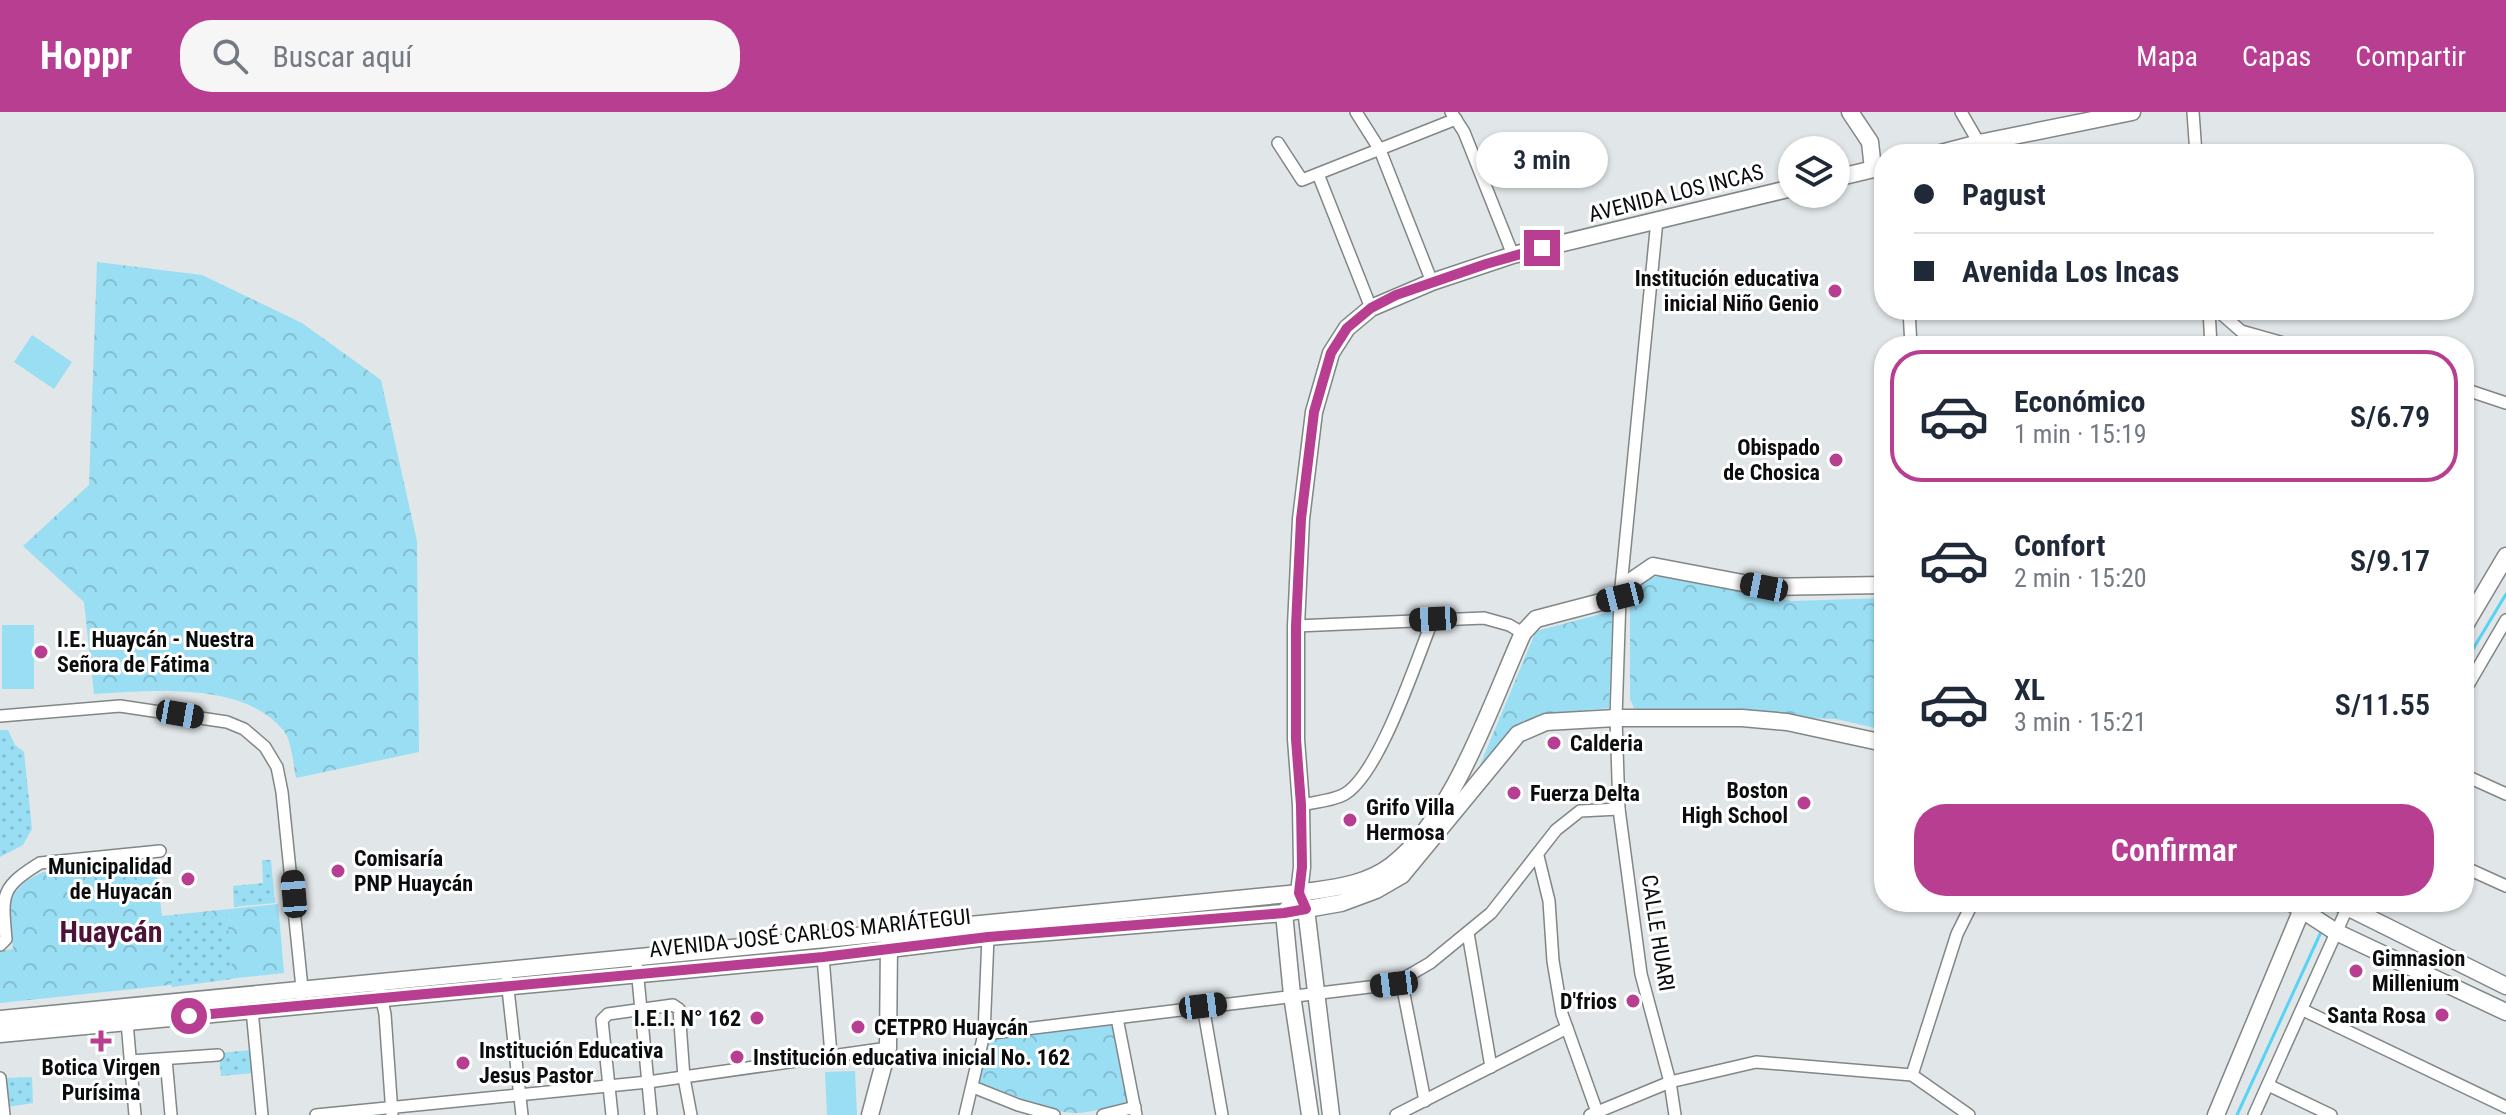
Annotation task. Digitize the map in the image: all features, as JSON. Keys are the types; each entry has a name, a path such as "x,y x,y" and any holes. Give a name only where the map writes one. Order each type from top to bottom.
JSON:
{"main road":[{"path":"1850,112 1874,154"},
{"path":"1975,144 2132,112"},
{"path":"1850,175 1874,169"},
{"name":"AVENIDA LOS INCAS","path":"1331,1115 1303,901 1296,739 1296,626 1301,519 1320,384 1331,353 1347,328 1371,308 1432,282 1513,255 1778,191"},
{"path":"2474,610 2506,556"},
{"path":"1523,633 1536,619 1620,597 1634,579 1653,566 1764,587 1874,585"},
{"name":"AVENIDA JOSÉ CARLOS MARIÁTEGUI","path":"637,964 823,957 889,941 988,937 1284,913 1303,901 1369,878 1392,866 1420,837 1444,804 1523,633"},
{"name":"AVENIDA JOSÉ CARLOS MARIÁTEGUI","path":"0,1019 302,988 380,989 1303,901 1341,903 1376,890 1402,875 1518,734 1546,722 1616,718 1742,718 1787,722 1874,741"},
{"path":"2216,1115 2296,912"},
{"path":"2310,912 2336,932 2506,1012"},
{"path":"2361,912 2506,986"},
{"path":"1284,913 1292,995 1310,1115"},
{"path":"870,1115 888,1048 889,941"},
{"name":"AVENIDA JOSÉ CARLOS MARIÁTEGUI","path":"0,1034 297,1007 380,989"}],"street":[{"path":"1356,112 1380,150 1432,282"},
{"path":"1961,112 1979,143"},
{"path":"2193,112 2195,144"},
{"path":"1278,143 1302,180 1380,150 1454,116 1464,132 1513,255"},
{"path":"1318,174 1371,308"},
{"name":"CALLE HUARI","path":"1657,220 1620,597 1616,718 1619,809 1641,974 1670,1082 1675,1115"},
{"path":"2228,320 2241,331 2259,336"},
{"path":"2474,392 2506,403"},
{"path":"1296,626 1484,618 1509,625 1523,633"},
{"path":"1301,805 1343,795 1358,783 1381,746 1433,619"},
{"path":"2474,675 2506,620"},
{"path":"0,716 120,706 227,722 257,739 277,767 282,792 302,988 297,1007"},
{"path":"2474,778 2504,789"},
{"path":"984,1034 1394,984 1430,963 1491,913 1556,830 1580,811 1619,809"},
{"path":"0,945 6,939 5,890 40,863 160,851"},
{"path":"1538,856 1549,901 1553,961 1567,1028 1594,1113 1670,1082 1756,1062 1912,1075 1969,1115"},
{"path":"2474,872 2506,886"},
{"path":"1912,1075 1957,934 1968,912"},
{"path":"2254,1115 2303,1010 2342,912"},
{"path":"1468,933 1491,1067"},
{"path":"965,1115 984,1034 988,937"},
{"path":"823,957 831,1055"},
{"path":"637,964 651,1115"},
{"path":"506,977 522,1115"},
{"path":"1401,979 1425,1101"},
{"path":"380,989 385,1014 392,1111"},
{"path":"612,1115 602,1020 608,1014 673,1005 678,1007 684,1078 691,1115"},
{"path":"1203,1006 1222,1115"},
{"path":"252,1010 262,1115"},
{"path":"2303,1010 2506,1107"},
{"path":"1103,1115 1136,1111 1117,1018"},
{"path":"127,1022 135,1115"},
{"path":"1396,1115 1567,1028"},
{"path":"316,1115 392,1111 684,1078 888,1048"},
{"path":"130,1061 218,1055"},
{"path":"166,1059 171,1115"},
{"path":"0,1078 4,1115"},
{"path":"2268,1085 2331,1115"},
{"path":"973,1087 1054,1115"}],"green space":[{"path":"97,262 202,275 302,323 381,380 417,541 419,752 296,778 286,734 266,714 245,703 195,692 94,694 84,602 23,546 89,485"},
{"path":"32,335 72,362 54,389 14,362"},
{"path":"1659,576 1792,601 1874,598 1874,728 1836,719 1640,711 1634,708 1630,699 1630,596 1635,588"},
{"path":"1613,611 1609,708 1540,714 1527,722 1478,770 1536,631"},
{"path":"2,625 34,625 34,689 2,689"},
{"path":"0,730 8,730 15,745 24,752 32,829 23,845 0,857"},
{"path":"155,859 162,916 278,904 284,973 0,1003 0,951 13,949 9,904 13,894 26,881 43,872"},
{"path":"262,860 271,860 275,903 234,907 233,886 263,883"},
{"path":"227,916 233,979 172,987 165,921"},
{"path":"1114,1021 1129,1101 1088,1112 1061,1112 1024,1103 977,1084 987,1036"},
{"path":"252,1050 254,1073 221,1076 219,1053"},
{"path":"855,1071 857,1115 827,1115 825,1072"},
{"path":"32,1077 33,1103 8,1107 6,1078"}],"waterway":[{"path":"2474,647 2506,594"},
{"path":"2237,1115 2321,932"}],"place":[{"name":"Institución educativa inicial Niño Genio","path":"1835,291"},
{"name":"Obispado de Chosica","path":"1836,460"},
{"name":"I.E. Huaycán - Nuestra Señora de Fátima","path":"41,652"},
{"name":"Calderia","path":"1554,743"},
{"name":"Fuerza Delta","path":"1514,793"},
{"name":"Boston High School","path":"1804,803"},
{"name":"Grifo Villa Hermosa","path":"1350,820"},
{"name":"Comisaría PNP Huaycán","path":"338,871"},
{"name":"Municipalidad de Huyacán","path":"188,879"},
{"name":"Gimnasion Millenium","path":"2356,971"},
{"name":"D'frios","path":"1633,1001"},
{"name":"Santa Rosa","path":"2442,1015"},
{"name":"I.E.I. N° 162","path":"757,1018"},
{"name":"CETPRO Huaycán","path":"858,1027"},
{"name":"Botica Virgen Purísima","path":"101,1041"},
{"name":"Institución educativa inicial No. 162","path":"737,1057"},
{"name":"Institución Educativa Jesus Pastor","path":"463,1063"}],"district":[{"name":"Huaycán","path":"111,931"}],"route":[{"path":"189,1016 823,957 988,937 1306,909 1299,893 1302,867 1296,739 1296,626 1301,519 1314,412 1331,353 1347,328 1371,308 1396,295 1542,248"}]}
